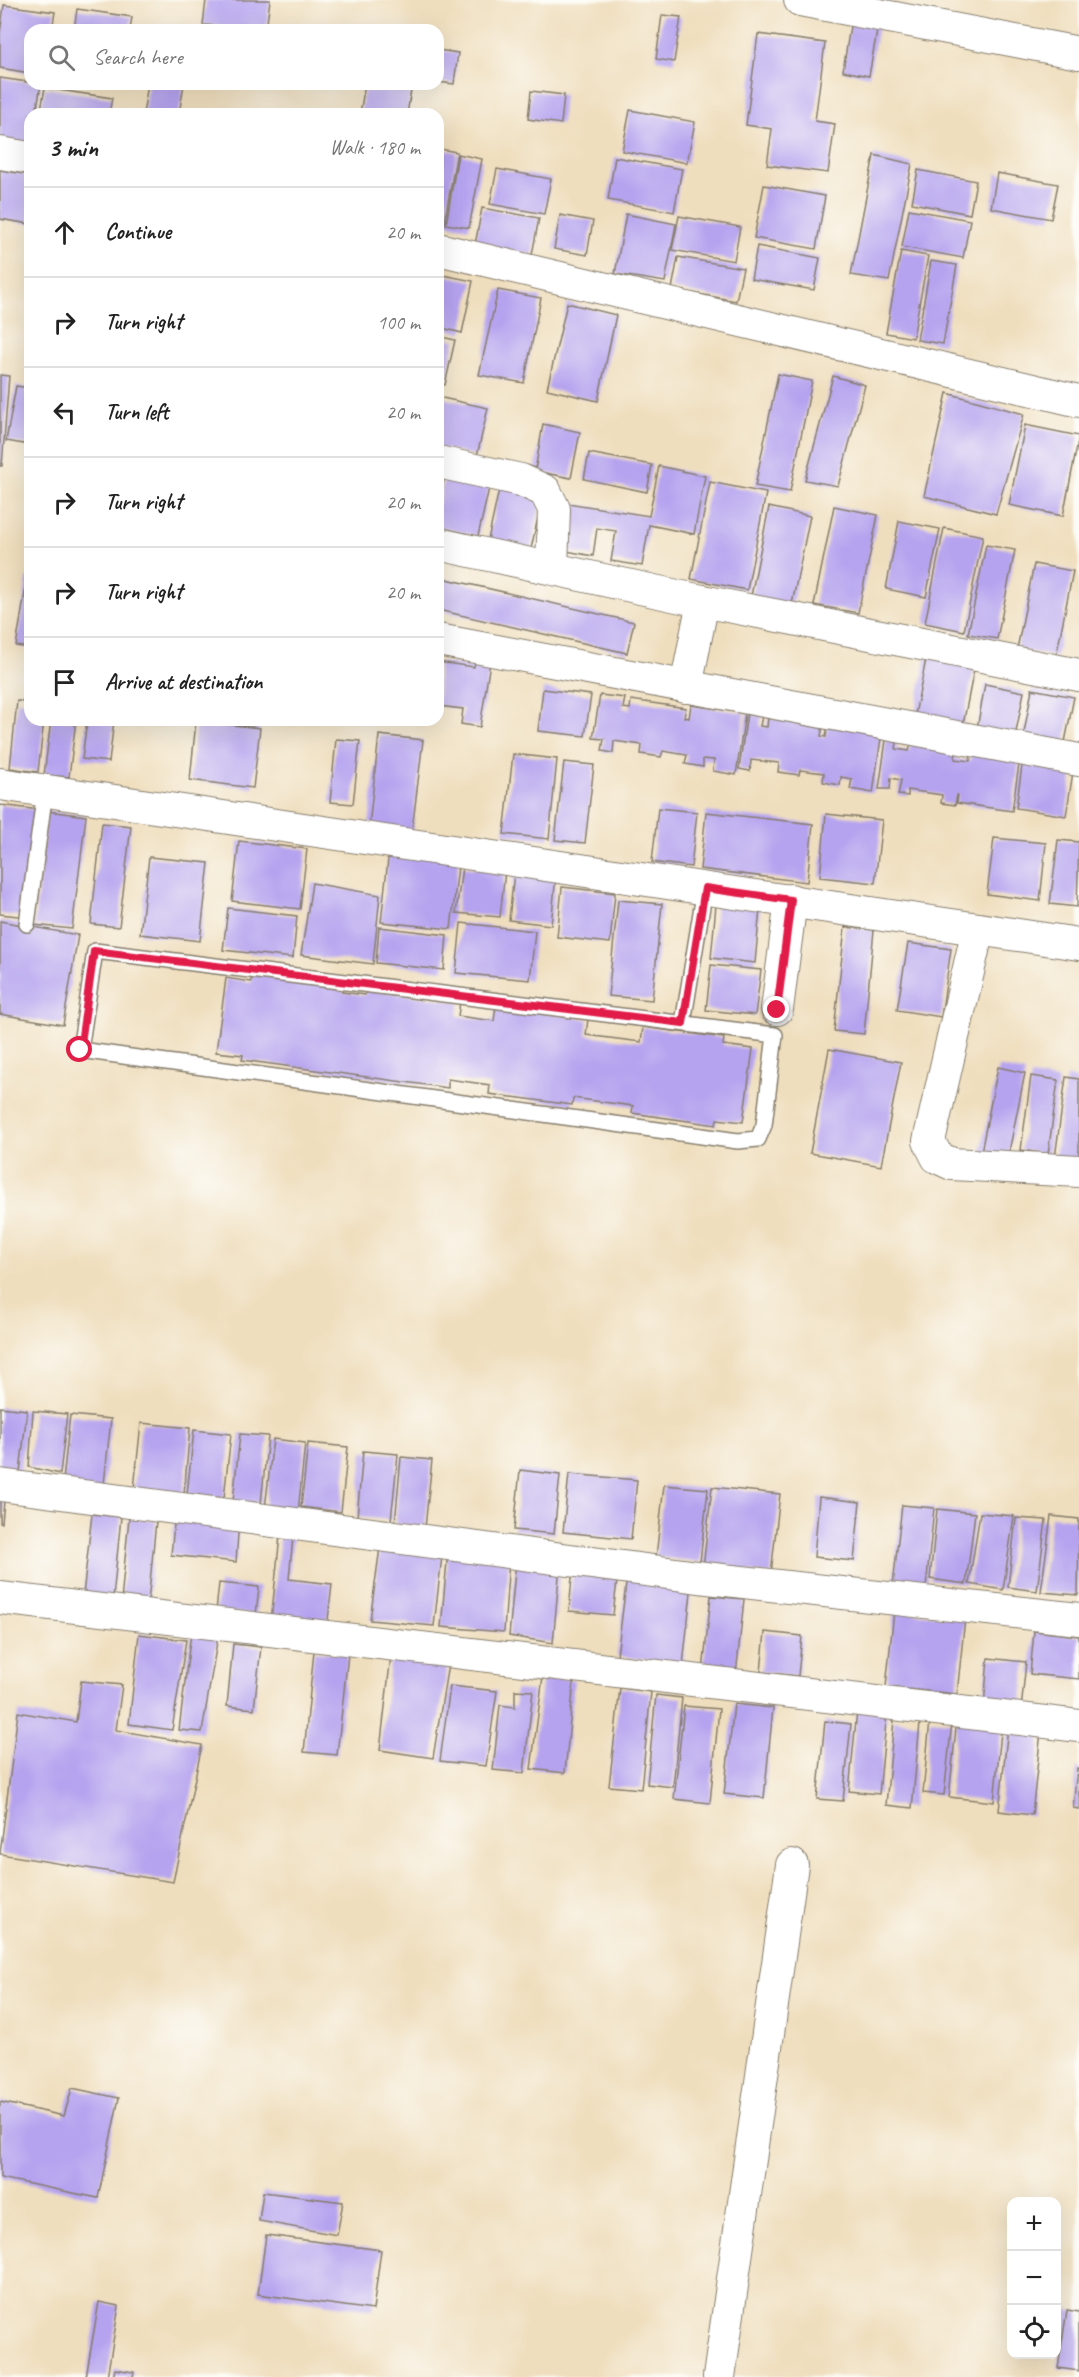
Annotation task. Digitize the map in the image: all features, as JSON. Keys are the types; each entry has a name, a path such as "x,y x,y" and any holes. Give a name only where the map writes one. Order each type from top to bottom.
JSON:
{"street":[{"path":"800,0 1079,53"},
{"path":"0,153 24,157"},
{"path":"444,250 1079,401"},
{"path":"444,463 521,480 545,491 554,509 552,568"},
{"path":"444,545 703,601 1079,675"},
{"path":"686,687 703,601"},
{"path":"444,641 1079,760"},
{"path":"0,784 1079,944"},
{"path":"777,1010 791,900"},
{"path":"978,929 929,1141 937,1158 952,1164 1079,1171"},
{"path":"0,1485 705,1578 1079,1619"},
{"path":"0,1598 1079,1726"},
{"path":"719,2377 792,1865"}],"lane":[{"path":"27,924 45,791"},
{"path":"683,1023 705,888"},
{"path":"94,951 683,1023 775,1035 764,1125 758,1139 738,1141 80,1050 94,951"}],"building":[{"path":"206,0 270,0 267,24 203,24"},
{"path":"4,5 55,12 53,24 24,24 24,72 0,68 0,33"},
{"path":"77,9 132,17 131,24 75,24"},
{"path":"662,15 681,17 674,62 656,59"},
{"path":"851,20 878,25 869,76 843,71"},
{"path":"758,34 825,43 815,121 835,124 828,173 767,165 772,129 746,125"},
{"path":"444,51 458,53 454,84 444,83"},
{"path":"0,78 24,82 24,90 40,90 37,108 24,108 24,143 0,140"},
{"path":"45,90 112,98 110,108 41,108"},
{"path":"147,90 183,90 180,108 144,108"},
{"path":"364,90 411,90 408,108 361,108"},
{"path":"531,91 564,95 561,124 528,119"},
{"path":"630,110 695,122 687,163 622,151"},
{"path":"444,150 457,152 444,224"},
{"path":"458,154 482,159 469,228 446,224"},
{"path":"874,155 912,164 889,281 851,275"},
{"path":"615,157 682,169 674,212 608,200"},
{"path":"497,169 551,179 544,214 490,204"},
{"path":"0,170 24,174 24,223 0,219"},
{"path":"918,170 976,181 970,214 912,203"},
{"path":"997,173 1058,184 1051,219 991,208"},
{"path":"764,185 825,196 816,249 754,238"},
{"path":"482,208 539,218 532,255 475,245"},
{"path":"909,209 970,220 963,258 902,247"},
{"path":"626,214 676,224 665,282 615,274"},
{"path":"560,215 593,221 587,255 554,249"},
{"path":"679,216 740,227 734,261 672,250"},
{"path":"757,246 820,258 814,290 751,279"},
{"path":"901,251 928,256 913,338 886,333"},
{"path":"678,257 743,268 736,301 672,289"},
{"path":"931,261 957,265 943,344 917,340"},
{"path":"444,275 473,281 462,333 444,328"},
{"path":"498,290 541,298 524,383 479,375"},
{"path":"567,303 616,315 598,401 547,389"},
{"path":"444,337 455,340 444,385"},
{"path":"778,374 812,381 790,492 755,486"},
{"path":"0,375 9,376 2,466 0,466"},
{"path":"833,376 865,385 838,486 805,480"},
{"path":"16,386 24,387 24,444 6,441"},
{"path":"947,393 1024,414 996,514 924,496"},
{"path":"444,398 488,408 477,456 444,449"},
{"path":"543,424 580,432 571,478 535,471"},
{"path":"1025,425 1079,436 1063,516 1009,505"},
{"path":"589,453 652,465 647,492 584,479"},
{"path":"659,466 705,476 694,534 649,525 642,566 611,561 616,531 597,528 593,556 561,550 568,503 649,516"},
{"path":"445,475 490,484 478,536 444,528"},
{"path":"710,482 766,493 747,590 691,579"},
{"path":"500,485 543,494 531,549 488,540"},
{"path":"834,506 878,515 858,613 814,605"},
{"path":"769,507 810,516 790,614 749,606"},
{"path":"899,521 940,529 926,597 886,589"},
{"path":"944,528 983,536 964,631 925,623"},
{"path":"986,545 1015,550 997,639 968,634"},
{"path":"1034,564 1073,571 1056,657 1017,649"},
{"path":"444,578 634,622 627,653 444,611"},
{"path":"24,599 24,647 16,646"},
{"path":"928,649 976,659 961,735 913,725"},
{"path":"475,661 490,662 480,727 461,724 463,709 444,707 444,663 474,667"},
{"path":"985,684 1024,692 1013,747 975,740"},
{"path":"543,689 591,695 585,736 538,731"},
{"path":"1032,689 1074,697 1063,752 1022,744"},
{"path":"600,695 625,698 623,708 630,709 631,700 686,708 684,717 689,718 691,705 745,713 736,775 713,771 714,760 703,759 703,767 685,764 687,755 663,751 661,757 641,754 642,745 614,741 613,753 602,751 604,739 593,738"},
{"path":"17,701 24,702 24,726 43,726 38,772 10,768"},
{"path":"747,713 762,716 760,726 767,727 768,718 823,726 821,736 826,737 828,723 882,731 873,793 850,789 852,779 841,777 840,785 823,782 824,773 800,770 799,775 778,772 779,763 751,760 750,771 739,769"},
{"path":"50,726 75,726 69,777 44,775"},
{"path":"86,726 113,726 109,762 82,759"},
{"path":"195,726 260,728 253,788 190,780"},
{"path":"379,735 423,740 412,831 369,826"},
{"path":"336,739 360,741 353,804 330,802"},
{"path":"886,740 897,742 896,749 909,751 911,744 956,751 955,759 970,761 972,751 1020,758 1012,811 957,803 958,795 955,805 941,803 942,795 908,790 908,796 898,795 901,780 891,778 890,789 879,789"},
{"path":"513,754 557,759 549,839 504,834"},
{"path":"1023,759 1074,766 1066,816 1016,808"},
{"path":"564,762 594,765 585,843 555,840"},
{"path":"0,805 40,810 27,917 0,914"},
{"path":"658,808 697,812 691,867 652,862"},
{"path":"47,811 86,816 72,929 34,925"},
{"path":"706,812 813,824 807,882 700,869"},
{"path":"826,814 882,820 875,883 820,877"},
{"path":"102,823 131,826 119,927 91,924"},
{"path":"994,838 1046,843 1040,901 987,894"},
{"path":"1058,840 1079,842 1077,907 1050,904"},
{"path":"239,841 307,849 300,909 232,901"},
{"path":"389,850 459,857 451,929 381,922"},
{"path":"149,857 209,863 200,941 140,934"},
{"path":"462,867 505,871 500,917 456,913"},
{"path":"514,872 556,876 551,925 509,920"},
{"path":"312,883 380,895 373,964 301,955"},
{"path":"562,887 615,893 610,943 557,937"},
{"path":"618,900 662,904 652,1000 608,996"},
{"path":"716,905 760,909 755,963 711,958"},
{"path":"228,908 297,916 293,958 223,950"},
{"path":"0,921 78,935 63,1025 0,1014"},
{"path":"461,923 535,931 530,980 456,973"},
{"path":"379,927 447,935 444,970 376,963"},
{"path":"845,927 874,930 864,1034 834,1031"},
{"path":"908,943 951,949 941,1017 897,1010"},
{"path":"711,965 761,970 755,1015 706,1010"},
{"path":"252,973 343,985 342,992 365,995 366,989 460,1002 458,1016 494,1021 496,1006 588,1019 586,1035 641,1042 643,1027 724,1038 723,1045 753,1049 743,1122 717,1119 716,1125 632,1113 633,1106 573,1098 572,1105 489,1094 490,1085 448,1079 448,1088 242,1060 243,1055 216,1052 226,978 251,982"},
{"path":"829,1049 901,1062 881,1166 810,1153"},
{"path":"998,1067 1025,1073 1007,1162 980,1157"},
{"path":"1031,1076 1058,1080 1048,1154 1021,1150"},
{"path":"1066,1077 1079,1079 1079,1162 1055,1158"},
{"path":"0,1407 27,1410 19,1481 0,1480"},
{"path":"33,1411 67,1414 60,1474 29,1467"},
{"path":"70,1415 111,1419 103,1494 62,1490"},
{"path":"141,1423 190,1428 184,1494 134,1489"},
{"path":"194,1430 231,1434 224,1498 187,1494"},
{"path":"240,1434 268,1436 261,1503 233,1501"},
{"path":"273,1439 305,1443 298,1513 265,1509"},
{"path":"308,1443 348,1447 341,1512 301,1507"},
{"path":"363,1451 398,1454 391,1520 357,1517"},
{"path":"401,1457 432,1460 425,1528 395,1524"},
{"path":"520,1470 560,1475 554,1534 514,1530"},
{"path":"569,1474 637,1480 631,1539 563,1532"},
{"path":"664,1485 708,1489 700,1562 656,1557"},
{"path":"712,1487 780,1494 771,1574 703,1568"},
{"path":"819,1497 860,1502 854,1561 814,1557"},
{"path":"0,1500 4,1501 2,1523 0,1523"},
{"path":"902,1505 934,1508 926,1588 893,1585"},
{"path":"937,1509 975,1513 966,1584 930,1579"},
{"path":"980,1513 1014,1516 1003,1590 969,1584"},
{"path":"92,1514 121,1517 113,1598 83,1595"},
{"path":"175,1514 239,1520 236,1562 171,1555"},
{"path":"1051,1516 1079,1519 1078,1595 1041,1592"},
{"path":"129,1518 156,1521 148,1603 121,1600"},
{"path":"1016,1518 1046,1520 1037,1591 1008,1587"},
{"path":"280,1536 293,1537 289,1579 332,1584 327,1629 271,1621"},
{"path":"381,1540 443,1547 434,1626 370,1620"},
{"path":"448,1550 509,1559 504,1632 441,1627"},
{"path":"516,1560 560,1565 553,1643 509,1636"},
{"path":"573,1566 618,1572 613,1615 569,1611"},
{"path":"627,1576 692,1583 683,1665 617,1656"},
{"path":"219,1583 259,1587 256,1615 216,1611"},
{"path":"711,1596 744,1599 736,1675 703,1671"},
{"path":"894,1611 965,1618 957,1694 886,1687"},
{"path":"1034,1631 1079,1636 1079,1679 1030,1674"},
{"path":"191,1632 218,1636 202,1732 179,1730"},
{"path":"765,1632 802,1636 798,1676 761,1672"},
{"path":"139,1634 186,1640 172,1730 129,1724"},
{"path":"233,1644 261,1647 254,1709 227,1706"},
{"path":"314,1651 348,1654 337,1755 304,1752"},
{"path":"391,1655 448,1664 433,1758 380,1750"},
{"path":"988,1658 1026,1662 1021,1710 984,1706"},
{"path":"543,1676 574,1680 565,1773 531,1769"},
{"path":"81,1681 122,1685 116,1730 202,1745 173,1882 0,1854 18,1712 76,1722"},
{"path":"450,1686 497,1691 486,1766 440,1761"},
{"path":"620,1688 651,1692 641,1789 609,1786"},
{"path":"515,1690 533,1691 524,1773 493,1770 500,1705 515,1707"},
{"path":"656,1695 682,1698 673,1787 647,1784"},
{"path":"734,1704 773,1708 764,1798 724,1794"},
{"path":"684,1706 719,1709 710,1803 674,1799"},
{"path":"857,1710 887,1712 879,1794 849,1791"},
{"path":"957,1718 1002,1722 994,1802 949,1797"},
{"path":"894,1720 920,1723 912,1808 886,1805"},
{"path":"930,1720 952,1722 944,1795 923,1793"},
{"path":"825,1721 851,1724 843,1801 817,1799"},
{"path":"1008,1727 1041,1731 1032,1815 999,1811"},
{"path":"1077,1768 1079,1768 1079,1809 1073,1808"},
{"path":"72,2088 119,2098 98,2198 0,2178 0,2102 64,2116"},
{"path":"263,2192 343,2202 337,2235 259,2221"},
{"path":"266,2235 381,2250 373,2310 258,2294"},
{"path":"99,2302 119,2306 107,2377 86,2377"},
{"path":"1067,2310 1079,2312 1079,2371 1058,2368"},
{"path":"115,2369 134,2372 133,2377 113,2377"}],"route":[{"path":"80,1050 94,951 683,1023 705,888 791,900 777,1010"}]}
